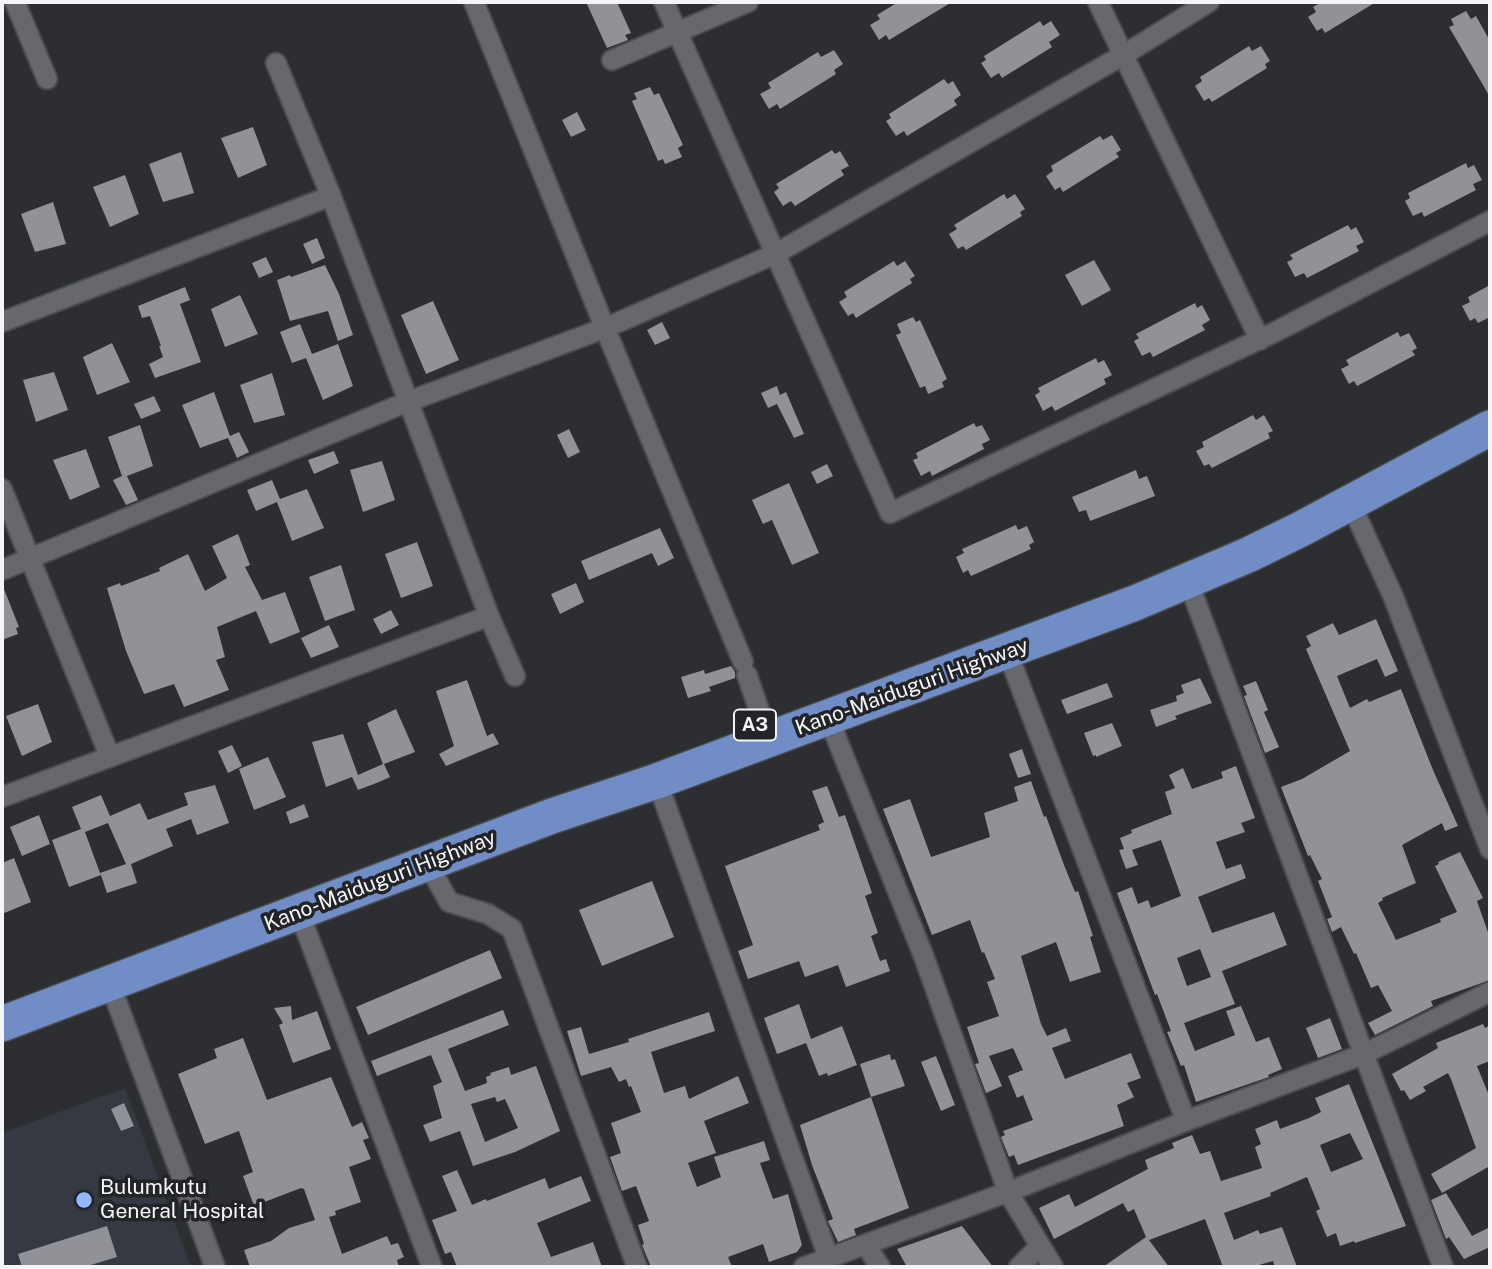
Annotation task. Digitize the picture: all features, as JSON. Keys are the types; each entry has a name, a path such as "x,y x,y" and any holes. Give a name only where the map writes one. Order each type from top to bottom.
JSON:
{"highway":[{"name":"Kano-Maiduguri Highway","path":"2,1024 552,816 657,780 766,731 1192,560 1300,510 1490,408"},
{"name":"Kano-Maiduguri Highway","path":"2,1000 766,731 828,717 1135,603 1248,555 1490,428"}],"street":[{"path":"15,2 47,79"},
{"path":"474,2 745,668 766,731"},
{"path":"664,2 890,513 1260,340 1490,221"},
{"path":"612,61 748,2"},
{"path":"1098,2 1260,340"},
{"path":"2,570 407,402 605,328 775,254 1125,54 1209,2"},
{"path":"276,63 331,196 489,616 515,676"},
{"path":"2,322 331,196"},
{"path":"2,489 110,757"},
{"path":"1350,502 1393,596 1490,849"},
{"path":"1188,581 1443,1267"},
{"path":"2,797 489,616"},
{"path":"1007,651 1186,1121"},
{"path":"828,717 924,957 1008,1192 1053,1267"},
{"path":"657,780 829,1259"},
{"path":"428,864 449,902 488,914 512,929 637,1267"},
{"path":"299,912 432,1267"},
{"path":"110,984 215,1267"},
{"path":"804,1267 1008,1192 1364,1054 1490,992"},
{"path":"866,1245 880,1267"},
{"path":"1018,1267 1040,1246"}],"shaded area":[{"name":"Bulumkutu General Hospital","path":"125,1088 191,1267 2,1267 2,1133"}],"building":[{"path":"586,2 617,2 631,33 625,35 628,40 607,48"},
{"path":"898,2 952,2 889,40 886,35 879,40 870,25 880,19 877,15"},
{"path":"1322,2 1376,2 1325,33 1322,28 1317,31 1308,17 1316,12 1313,7"},
{"path":"1466,11 1471,19 1476,16 1490,41 1490,97 1449,27 1454,25 1451,19"},
{"path":"1040,21 1043,26 1051,21 1060,35 1049,42 1052,47 1002,78 999,73 991,78 981,63 986,60 984,56"},
{"path":"1249,46 1252,51 1261,46 1270,61 1265,64 1267,68 1212,102 1209,98 1204,101 1195,86 1202,81 1200,77"},
{"path":"834,50 843,64 834,70 836,74 780,109 777,104 769,109 760,94 771,88 768,83 818,52 821,57"},
{"path":"944,79 948,84 953,81 961,95 954,100 957,105 907,136 904,131 896,136 886,121 891,118 889,114"},
{"path":"650,87 654,95 659,93 683,145 678,148 682,157 665,164 663,159 658,161 632,101 637,99 634,93"},
{"path":"577,112 586,130 571,137 562,120"},
{"path":"253,127 267,165 238,178 221,138"},
{"path":"1112,135 1121,150 1116,153 1119,157 1063,192 1060,187 1055,190 1046,176 1053,171 1051,166 1100,136 1103,140"},
{"path":"832,150 835,154 840,151 849,166 841,170 844,175 795,206 791,201 783,206 774,192 779,188 776,184"},
{"path":"181,152 194,193 163,202 149,164"},
{"path":"1466,163 1468,168 1474,165 1482,180 1473,184 1476,190 1424,217 1422,212 1413,216 1405,201 1410,198 1408,193"},
{"path":"125,175 139,214 110,227 93,187"},
{"path":"1004,194 1007,199 1015,194 1025,209 1020,212 1022,216 966,250 963,246 958,249 949,234 957,229 954,225"},
{"path":"53,202 66,244 35,252 21,214"},
{"path":"1348,225 1351,230 1356,227 1364,242 1356,246 1359,251 1307,278 1304,273 1295,277 1287,262 1293,259 1290,255"},
{"path":"317,238 325,258 312,264 303,244"},
{"path":"266,257 273,272 259,278 252,263"},
{"path":"1094,260 1111,290 1082,306 1065,275"},
{"path":"894,261 897,266 905,261 915,276 910,279 912,283 856,318 853,313 848,316 839,302 847,297 844,292"},
{"path":"325,265 339,294 353,335 338,341 328,311 290,321 277,280"},
{"path":"1490,285 1490,317 1478,323 1475,318 1470,321 1462,306 1470,302 1468,297"},
{"path":"185,287 190,300 180,304 201,362 155,378 149,364 163,357 161,346 150,316 142,318 138,306"},
{"path":"240,295 258,334 225,347 211,309"},
{"path":"433,301 459,360 426,374 401,315"},
{"path":"1195,303 1197,308 1202,305 1210,320 1202,325 1205,330 1153,357 1150,352 1142,356 1134,341 1139,338 1136,334"},
{"path":"913,317 916,322 920,320 947,379 942,382 944,387 928,394 925,386 920,388 896,335 901,333 897,324"},
{"path":"662,322 670,338 655,345 647,330"},
{"path":"300,324 312,354 338,344 353,386 323,400 306,358 292,363 280,332"},
{"path":"1398,332 1400,337 1409,333 1417,348 1412,351 1415,355 1357,386 1354,381 1349,384 1341,369 1349,365 1346,360"},
{"path":"112,343 130,382 97,395 83,357"},
{"path":"1096,358 1098,363 1104,360 1112,375 1104,379 1106,384 1055,411 1052,406 1043,411 1035,395 1040,392 1038,388"},
{"path":"54,372 68,410 36,422 23,380"},
{"path":"272,373 285,415 254,423 240,385"},
{"path":"777,386 780,395 786,392 804,434 794,438 777,404 768,408 761,393"},
{"path":"214,392 230,436 239,432 249,452 237,458 228,438 200,448 182,405"},
{"path":"154,396 161,411 141,419 134,404"},
{"path":"1253,415 1256,420 1264,415 1273,431 1268,433 1270,438 1212,468 1209,464 1204,466 1196,451 1204,447 1202,442"},
{"path":"974,423 976,427 982,425 990,440 982,444 984,449 932,476 930,471 921,476 913,460 918,458 916,453"},
{"path":"140,425 153,466 127,476 138,500 126,505 113,480 122,476 108,437"},
{"path":"569,429 580,452 568,458 557,435"},
{"path":"86,449 100,487 70,500 53,460"},
{"path":"334,451 339,463 314,474 308,460"},
{"path":"382,461 395,500 363,512 350,470"},
{"path":"827,464 833,476 817,484 811,472"},
{"path":"1136,470 1139,479 1147,476 1155,496 1090,521 1086,510 1079,512 1072,497"},
{"path":"272,480 280,499 307,489 324,528 292,541 277,502 256,511 247,490"},
{"path":"789,483 819,553 792,565 772,520 763,524 752,500"},
{"path":"1016,525 1018,530 1027,526 1034,542 1029,545 1031,549 971,576 968,570 963,573 956,557 964,553 962,549"},
{"path":"660,528 674,558 658,566 652,553 589,580 581,561"},
{"path":"238,534 250,565 245,567 262,600 285,592 300,632 270,644 256,611 217,627 225,657 216,660 229,690 184,707 174,684 144,694 126,651 107,588 120,583 121,586 160,571 159,568 188,554 205,591 227,578 212,546"},
{"path":"417,542 433,586 401,598 385,554"},
{"path":"341,565 355,610 325,621 309,577"},
{"path":"576,583 584,602 560,614 551,594"},
{"path":"2,584 19,627 16,628 18,634 2,640"},
{"path":"391,610 399,625 381,634 373,619"},
{"path":"1376,619 1398,671 1385,677 1377,659 1337,676 1350,708 1367,699 1369,702 1401,689 1458,826 1445,831 1442,823 1402,845 1416,883 1382,898 1378,903 1396,940 1441,922 1440,919 1457,912 1435,866 1460,852 1483,898 1477,901 1490,938 1490,980 1431,1001 1433,1006 1375,1035 1368,1023 1392,1011 1378,985 1371,988 1341,927 1332,932 1327,919 1332,917 1318,881 1322,879 1310,855 1308,856 1281,787 1302,779 1350,751 1306,649 1311,646 1306,636 1333,623 1339,635"},
{"path":"329,625 339,647 311,658 301,638"},
{"path":"731,666 735,678 709,687 711,691 688,698 681,677 704,670 705,674"},
{"path":"1200,678 1212,703 1175,716 1177,719 1156,727 1150,710 1177,701 1176,696 1184,693 1181,685"},
{"path":"467,680 487,736 493,733 499,744 446,766 439,754 454,746 436,691"},
{"path":"1256,681 1268,710 1264,712 1279,747 1265,753 1244,696 1247,695 1243,686"},
{"path":"1107,683 1113,697 1067,714 1061,700"},
{"path":"38,704 52,742 22,756 6,716"},
{"path":"396,709 415,752 384,764 390,777 379,782 358,790 352,777 326,787 312,742 343,734 358,775 383,764 367,723"},
{"path":"1112,723 1122,746 1093,756 1084,733"},
{"path":"232,745 242,766 228,773 218,751"},
{"path":"1022,749 1031,774 1018,778 1009,754"},
{"path":"268,757 286,797 254,810 239,769"},
{"path":"1236,766 1255,818 1241,823 1245,832 1216,842 1226,869 1241,864 1246,878 1198,897 1212,933 1274,912 1287,945 1222,971 1235,1004 1184,1023 1195,1051 1235,1035 1226,1011 1241,1006 1256,1042 1269,1037 1282,1069 1268,1075 1269,1077 1196,1102 1184,1065 1181,1066 1167,1032 1171,1031 1117,893 1132,887 1138,904 1148,900 1151,908 1181,896 1161,840 1132,850 1138,865 1126,869 1119,850 1124,849 1120,838 1132,833 1131,830 1172,814 1165,792 1175,788 1169,775 1183,768 1192,789 1223,778 1221,772","holes":["1200,949 1211,977 1187,986 1177,958"]},
{"path":"1031,781 1075,892 1078,891 1093,936 1090,937 1101,972 1070,982 1056,942 1021,956 1041,1024 1047,1036 1066,1028 1071,1041 1052,1048 1065,1079 1131,1053 1141,1078 1127,1083 1134,1097 1117,1105 1124,1126 1018,1165 1014,1155 1009,1157 1001,1137 1005,1135 1003,1131 1033,1120 1023,1095 1017,1098 1008,1076 1023,1070 1013,1048 989,1056 1002,1086 986,1093 975,1064 979,1063 967,1027 999,1016 987,982 995,979 970,920 932,935 883,809 910,799 931,857 990,837 984,813 1018,801 1014,787"},
{"path":"215,785 229,823 197,835 191,819 166,829 173,846 131,864 137,883 107,893 101,875 69,887 52,840 81,829 72,807 101,795 110,816 140,803 148,820 188,805 184,793","holes":["108,823 126,864 100,873 85,832"]},
{"path":"827,786 839,817 845,815 872,893 865,896 878,933 871,936 880,961 886,959 890,971 846,987 838,965 805,977 799,961 748,979 738,951 753,945 725,866 820,830 818,825 824,822 812,791"},
{"path":"304,804 309,817 290,824 286,812"},
{"path":"39,815 50,844 22,856 10,827"},
{"path":"14,858 31,902 2,914 2,863"},
{"path":"652,881 674,937 602,966 579,910"},
{"path":"490,950 502,978 368,1035 356,1007"},
{"path":"799,1004 811,1039 842,1026 857,1065 828,1076 827,1073 819,1076 806,1043 777,1054 764,1018"},
{"path":"291,1006 292,1020 317,1011 331,1049 293,1063 279,1025 283,1023 274,1008"},
{"path":"503,1010 509,1025 448,1049 465,1091 487,1083 486,1077 491,1075 490,1073 509,1067 511,1075 536,1066 560,1131 515,1152 473,1166 460,1131 430,1142 423,1125 442,1118 433,1086 442,1082 431,1055 377,1076 371,1061","holes":["495,1097 497,1102 505,1099 518,1128 485,1142 471,1104"]},
{"path":"709,1012 715,1031 651,1052 664,1093 685,1086 689,1099 738,1076 749,1103 704,1121 716,1153 688,1163 697,1187 721,1177 714,1157 764,1141 770,1160 760,1163 773,1199 788,1194 802,1245 797,1252 769,1262 763,1244 728,1257 732,1267 651,1267 638,1225 649,1221 636,1186 622,1191 610,1157 621,1153 611,1123 641,1112 631,1086 629,1087 626,1079 619,1082 611,1067 581,1076 567,1031 581,1027 589,1054"},
{"path":"1330,1018 1342,1049 1318,1058 1306,1028"},
{"path":"1483,1024 1485,1028 1490,1025 1490,1061 1477,1066 1490,1098 1490,1166 1442,1193 1431,1174 1476,1148 1451,1079 1448,1073 1423,1087 1426,1091 1410,1100 1404,1090 1401,1091 1392,1074 1438,1048 1436,1043"},
{"path":"243,1038 267,1100 331,1077 352,1127 362,1122 369,1138 363,1140 371,1159 349,1167 361,1202 335,1211 336,1215 329,1217 342,1254 387,1236 391,1245 398,1243 404,1257 397,1260 399,1267 250,1267 244,1250 271,1241 289,1228 315,1220 304,1189 301,1188 254,1206 243,1176 253,1172 239,1131 205,1144 178,1074 217,1058 214,1049"},
{"path":"890,1054 891,1060 895,1059 905,1086 871,1097 860,1064"},
{"path":"936,1056 955,1105 941,1111 921,1062"},
{"path":"1349,1084 1406,1226 1340,1246 1336,1233 1327,1237 1316,1211 1320,1209 1307,1177 1270,1193 1271,1196 1224,1213 1234,1240 1258,1230 1260,1234 1282,1227 1297,1267 1275,1267 1273,1261 1252,1267 1223,1267 1205,1219 1149,1240 1169,1267 1103,1267 1146,1237 1134,1209 1128,1212 1123,1203 1054,1239 1039,1208 1069,1194 1075,1207 1148,1169 1145,1160 1174,1148 1172,1143 1192,1135 1200,1154 1210,1151 1221,1181 1262,1168 1255,1147 1261,1144 1255,1129 1277,1120 1280,1129 1321,1112 1315,1098","holes":["1350,1133 1363,1159 1331,1172 1320,1145"]},
{"path":"871,1097 909,1208 854,1229 856,1235 838,1242 828,1221 833,1219 800,1125"},
{"path":"124,1103 134,1126 121,1131 111,1109"},
{"path":"457,1170 472,1205 545,1178 549,1189 581,1176 591,1201 537,1223 551,1257 593,1242 602,1267 457,1267 451,1252 445,1254 432,1220 457,1211 442,1176"},
{"path":"1446,1193 1472,1236 1490,1227 1490,1247 1464,1259 1449,1237 1446,1239 1431,1200"},
{"path":"107,1226 117,1257 84,1267 22,1267 18,1254"},
{"path":"962,1226 993,1267 907,1267 897,1249"}],"place":[{"name":"Bulumkutu General Hospital","path":"84,1200"}]}
